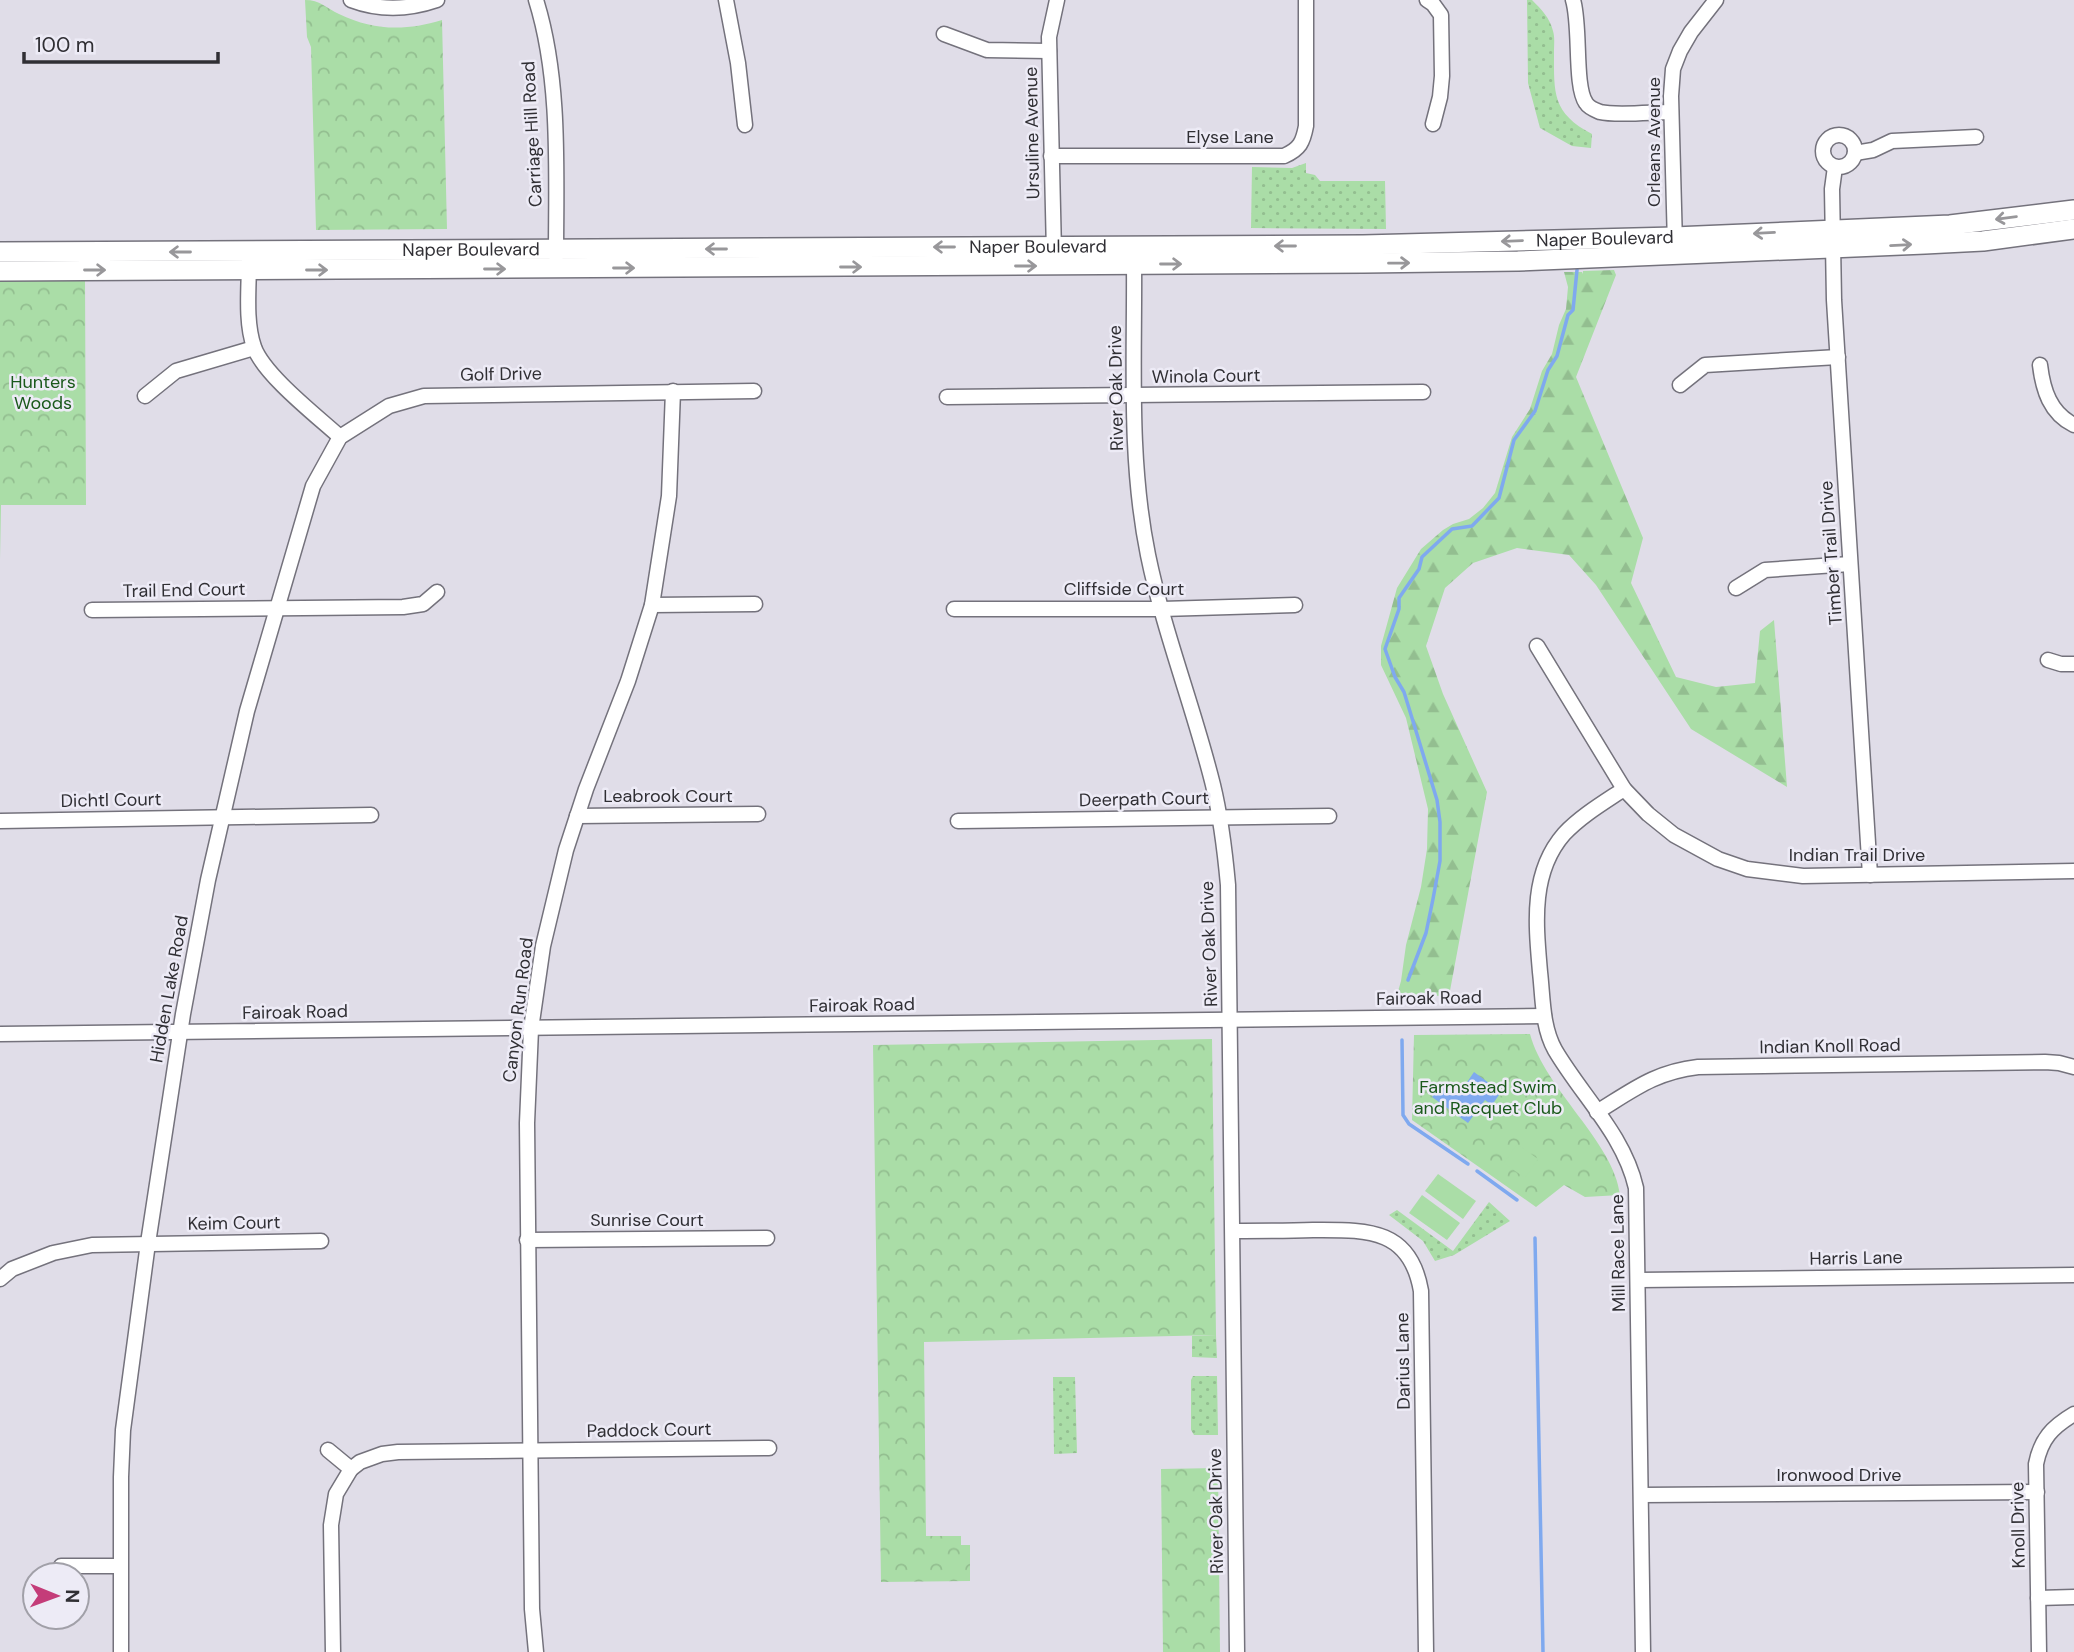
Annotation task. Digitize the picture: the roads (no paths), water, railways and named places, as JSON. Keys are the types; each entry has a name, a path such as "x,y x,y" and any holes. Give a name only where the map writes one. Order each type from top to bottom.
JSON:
{"main road":[{"name":"Naper Boulevard","path":"1833,239 2074,210"},
{"name":"Naper Boulevard","path":"0,271 249,261 1054,256 1363,245 1675,246 1833,239 1983,241 2074,229"},
{"name":"Naper Boulevard","path":"0,253 249,261"}],"street":[{"path":"351,0 392,8 418,6 437,0"},
{"name":"Carriage Hill Road","path":"536,0 546,43 554,102 556,259"},
{"path":"726,0 738,63 745,125"},
{"name":"Ursuline Avenue","path":"1054,256 1049,37 1057,0"},
{"name":"Elyse Lane","path":"1051,156 1284,156 1294,152 1303,142 1306,126 1306,0"},
{"path":"1427,0 1441,15 1443,76 1433,124"},
{"path":"1573,0 1579,30 1580,84 1585,102 1590,108 1605,113 1671,111"},
{"name":"Orleans Avenue","path":"1675,246 1671,111 1673,69 1680,51 1716,0"},
{"path":"944,34 987,50 1049,51"},
{"path":"1838,135 1852,141 1855,153 1845,166 1835,167 1828,162 1823,152 1829,138 1838,135"},
{"path":"1855,153 1873,150 1892,141 1976,137"},
{"name":"Timber Trail Drive","path":"1835,167 1832,189 1838,357 1871,875"},
{"name":"River Oak Drive","path":"1134,255 1136,469 1141,517 1162,609 1207,763 1219,818 1227,886 1237,1652"},
{"path":"249,261 249,323 254,348 264,365 340,437"},
{"path":"145,396 176,371 254,348"},
{"path":"1680,384 1704,366 1838,357"},
{"path":"2040,365 2047,398 2063,418 2074,425"},
{"name":"Canyon Run Road","path":"536,1652 532,1609 527,1240 527,1123 531,1029 543,946 556,888 577,816 628,681 652,605 669,496 673,391"},
{"name":"Golf Drive","path":"340,437 389,406 424,396 754,391"},
{"name":"Winola Court","path":"947,397 1423,392"},
{"name":"Hidden Lake Road","path":"121,1652 123,1430 180,1032 208,880 247,711 313,486 340,437"},
{"path":"1736,588 1765,570 1850,564"},
{"name":"Trail End Court","path":"92,610 413,607 423,604 437,592"},
{"path":"652,605 755,604"},
{"name":"Cliffside Court","path":"954,609 1162,609 1294,605"},
{"name":"Indian Trail Drive","path":"1537,646 1623,789 1674,835 1718,859 1747,869 1786,876 2074,871"},
{"path":"2048,660 2074,664"},
{"name":"Mill Race Lane","path":"1623,789 1581,818 1564,834 1542,875 1536,925 1546,1029 1556,1051 1628,1161 1634,1180 1639,1280 1643,1652"},
{"name":"Leabrook Court","path":"577,816 758,814"},
{"name":"Dichtl Court","path":"0,821 371,815"},
{"name":"Deerpath Court","path":"958,821 1329,816"},
{"name":"Fairoak Road","path":"0,1034 1544,1016"},
{"name":"Indian Knoll Road","path":"1597,1112 1650,1079 1672,1071 1698,1067 2045,1062 2074,1067"},
{"name":"Darius Lane","path":"1233,1231 1362,1230 1392,1241 1411,1261 1419,1278 1426,1652"},
{"name":"Sunrise Court","path":"527,1240 767,1238"},
{"name":"Keim Court","path":"0,1279 12,1269 73,1247 148,1243 321,1241"},
{"name":"Harris Lane","path":"1639,1280 2074,1275"},
{"name":"Knoll Drive","path":"2039,1652 2036,1464 2045,1437 2056,1424 2074,1414"},
{"name":"Paddock Court","path":"351,1469 373,1457 398,1452 769,1448"},
{"path":"328,1450 351,1469 336,1494 331,1525 333,1652"},
{"name":"Ironwood Drive","path":"1642,1495 2037,1492"},
{"path":"91,1566 120,1566"},
{"path":"2038,1598 2074,1597"}],"water":[{"path":"1474,1072 1501,1092 1492,1105 1485,1100 1468,1123 1432,1097 1443,1082 1459,1094"}],"waterway":[{"path":"1408,980 1426,933 1433,899 1440,861 1440,822 1437,800 1404,692 1395,677 1385,649 1399,609 1399,598 1419,569 1422,557 1452,529 1472,526 1499,498 1514,440 1535,411 1548,370 1557,356 1568,315 1573,310 1577,270"},
{"path":"1402,1040 1403,1115 1409,1124 1468,1164"},
{"path":"1477,1171 1517,1200"},
{"path":"1535,1238 1543,1652"}],"park label":[{"name":"Hunters Woods","path":"43,392"},
{"name":"Farmstead Swim and Racquet Club","path":"1488,1097"}]}
